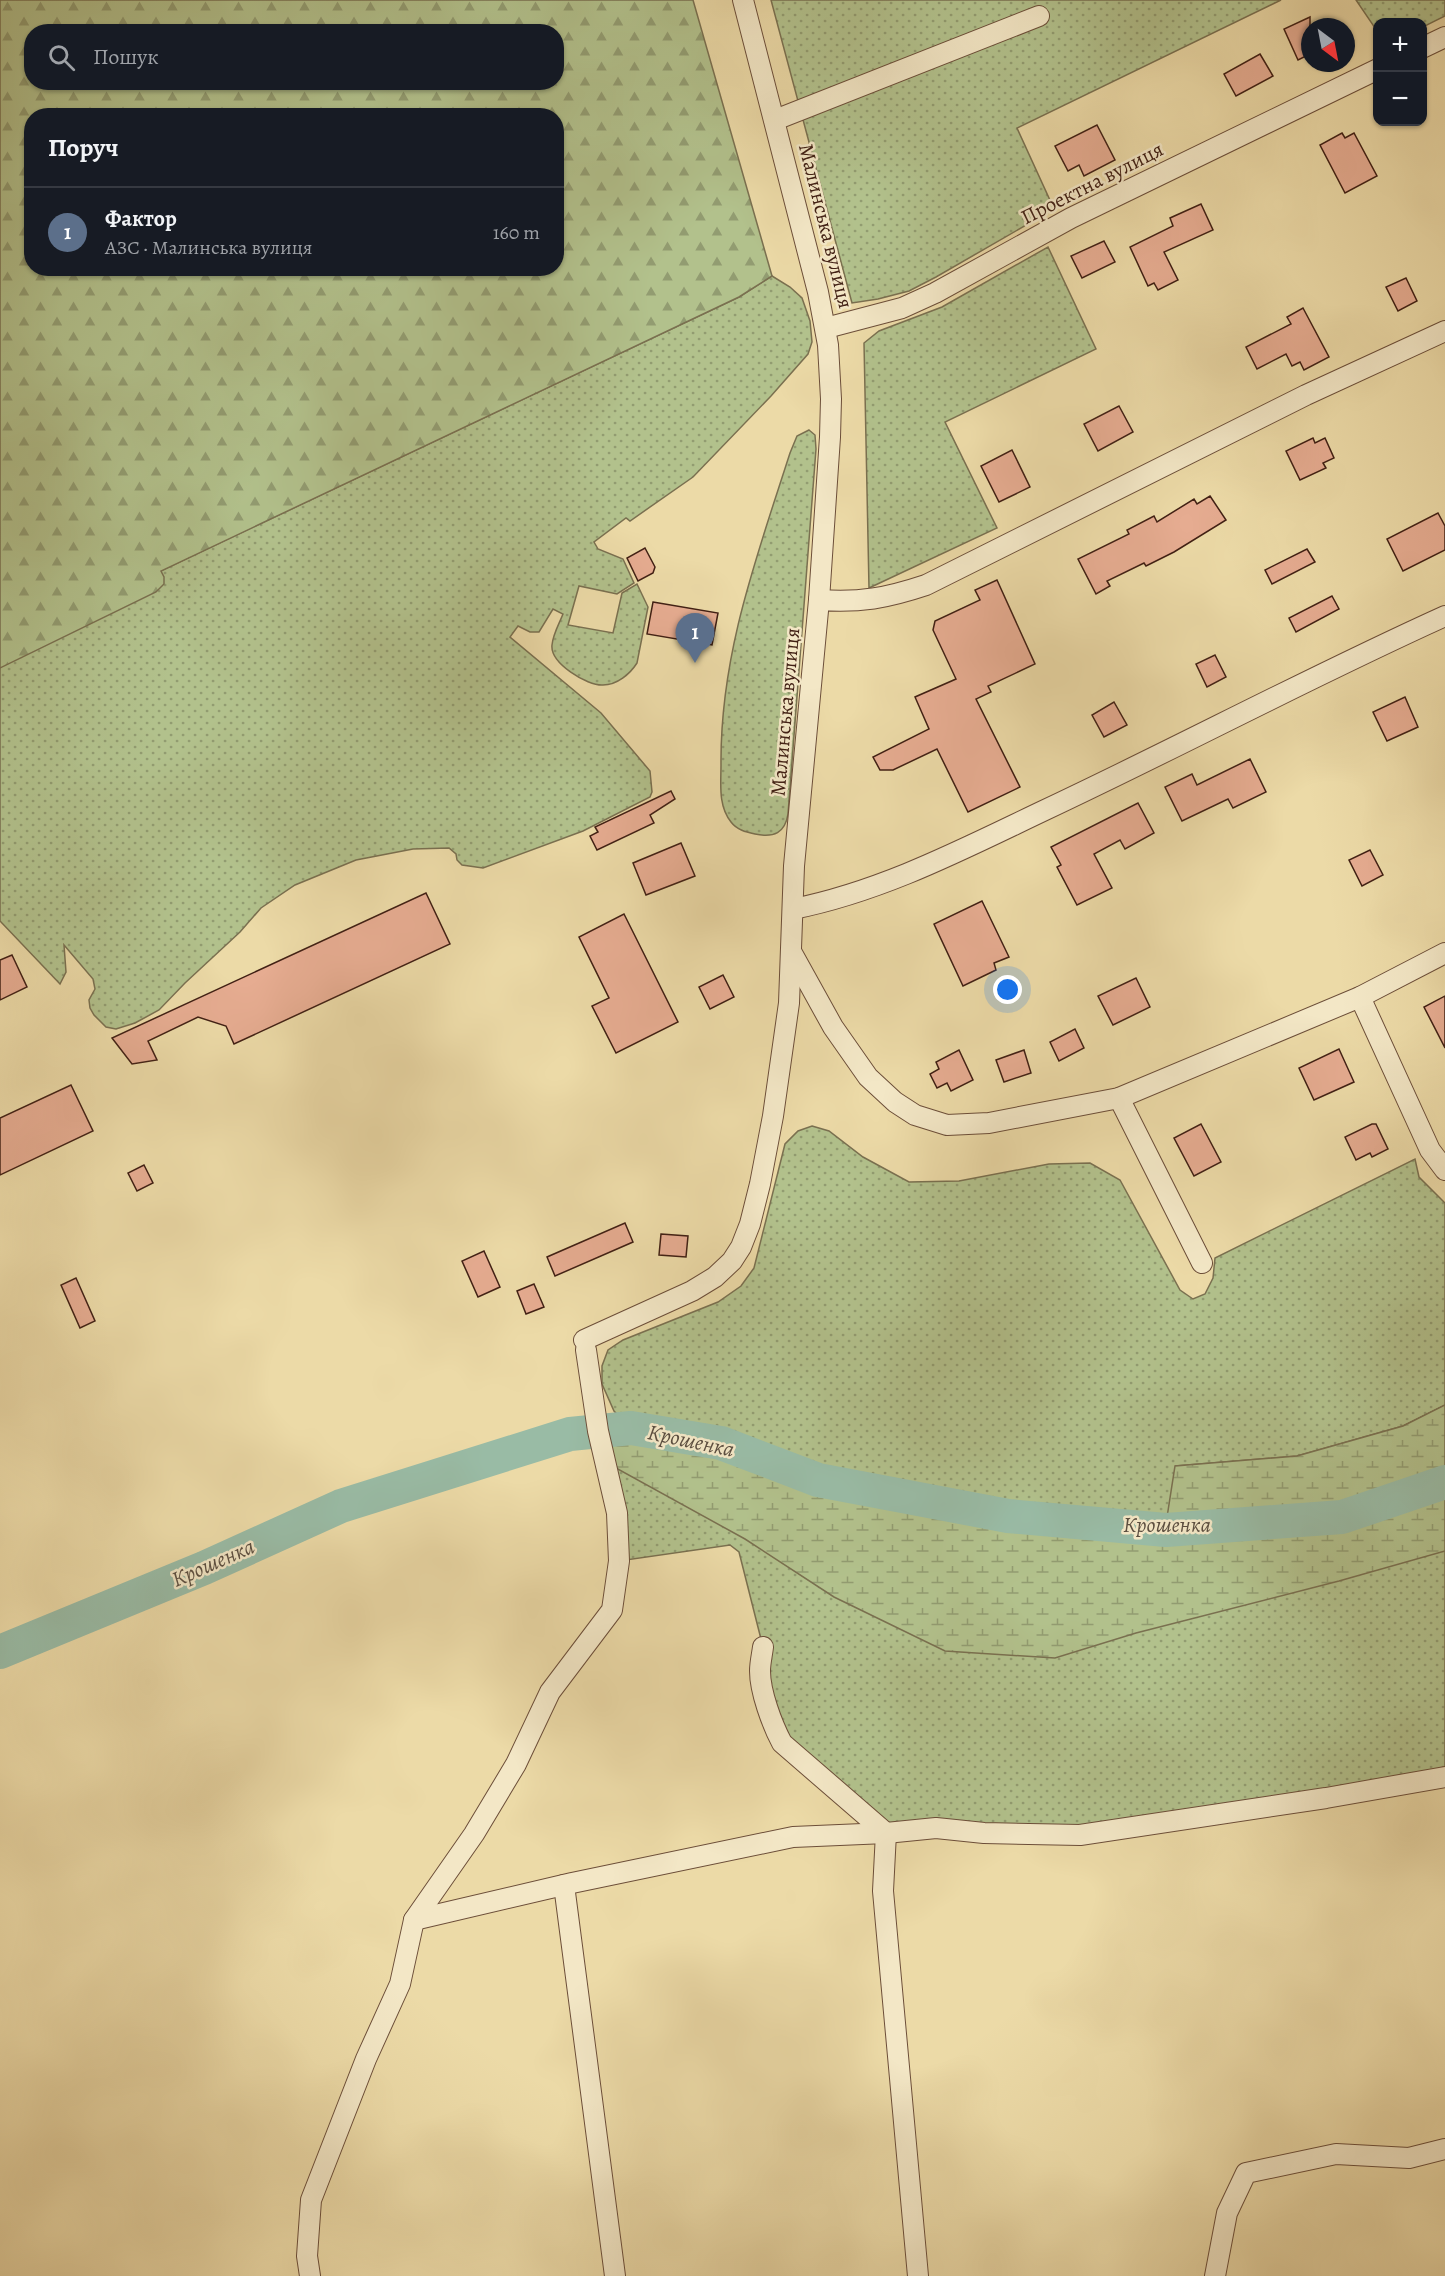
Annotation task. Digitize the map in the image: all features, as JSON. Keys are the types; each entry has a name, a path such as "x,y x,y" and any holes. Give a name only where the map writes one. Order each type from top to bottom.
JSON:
{"street":[{"name":"Малинська вулиця","path":"414,1920 480,1824 516,1764 550,1692 612,1610 619,1561 616,1513 598,1431 585,1345 692,1291 715,1277 732,1261 741,1247 750,1224 773,1116 789,1003 794,866 819,600 831,399 826,328 743,0"},
{"path":"775,120 1039,16"},
{"path":"1427,46 1445,37"},
{"name":"Проектна вулиця","path":"826,328 902,308 935,293 1071,218 1373,71"},
{"path":"819,600 864,601 892,597 926,585 1306,395 1445,332"},
{"path":"793,909 861,892 919,870 1141,765 1354,657 1445,616"},
{"path":"791,951 852,1057 868,1077 895,1102 915,1115 947,1125 989,1123 1119,1098 1360,997 1445,953"},
{"path":"1360,997 1430,1150 1445,1170"},
{"path":"1119,1098 1202,1263"},
{"path":"763,1647 760,1672 774,1728 782,1743 886,1833"},
{"path":"310,2276 307,2256 311,2200 366,2059 400,1984 414,1920 794,1836 886,1833 936,1828 984,1833 1080,1835 1326,1798 1445,1777"},
{"path":"886,1833 883,1891 918,2276"},
{"path":"564,1885 615,2276"},
{"path":"1215,2276 1227,2213 1246,2173 1336,2154 1409,2158 1445,2149"}],"green space":[{"path":"0,0 693,0 772,276 739,297 161,571 164,584 156,592 0,668"},
{"path":"771,0 1281,0 1017,128 1054,209 909,291 852,303"},
{"path":"1356,0 1445,0 1445,16 1427,25 1427,18 1373,18 1373,25"},
{"path":"1048,247 1096,349 945,422 997,528 869,588 864,343 879,331 942,307"},
{"path":"772,276 802,298 810,321 812,342 808,354 693,477 630,521 626,518 594,542 598,549 623,559 634,583 617,594 579,586 568,625 613,633 622,593 637,584 648,607 637,663 627,675 608,685 596,684 579,678 563,666 553,652 554,637 563,614 553,609 539,632 530,632 518,626 510,637 601,713 650,771 652,792 650,797 583,831 483,868 462,865 457,860 456,854 449,848 413,849 356,860 295,885 261,908 240,932 159,1010 135,1023 116,1029 106,1027 94,1015 89,1000 95,989 93,979 64,945 66,972 60,984 0,921 0,647 739,297"},
{"path":"809,430 815,435 816,449 788,814 784,826 778,833 762,835 736,827 724,809 721,795 722,724 734,645 753,568 790,453 797,436"},
{"path":"812,1126 829,1131 863,1157 909,1182 959,1181 1049,1164 1090,1163 1120,1180 1180,1290 1193,1299 1205,1294 1213,1278 1215,1258 1415,1159 1419,1177 1445,1203 1445,1405 1403,1426 1297,1456 1175,1466 1445,1482 1445,1777 1080,1835 886,1833 782,1743 763,1647 739,1552 730,1545 619,1561 598,1431 630,1428 614,1411 602,1384 602,1366 608,1350 623,1340 718,1302 741,1286 754,1268 785,1144 798,1131"},
{"path":"1445,1405 1445,1551 1339,1581 1136,1633 1055,1658 945,1651 834,1597 745,1539 605,1462 598,1431 631,1428 721,1443 818,1480 1008,1516 1165,1530 1175,1466 1297,1456 1403,1426"}],"building":[{"path":"1301,21 1301,58 1298,60 1284,29"},
{"path":"1260,54 1273,76 1236,96 1224,74"},
{"path":"1097,125 1115,160 1084,176 1079,165 1068,171 1055,146"},
{"path":"1342,133 1345,138 1354,133 1377,176 1345,193 1320,145"},
{"path":"1201,204 1213,230 1164,252 1178,280 1158,290 1154,283 1148,286 1130,247 1173,226 1170,218"},
{"path":"1104,241 1115,262 1082,278 1071,256"},
{"path":"1406,278 1417,301 1398,311 1386,287"},
{"path":"1303,308 1329,357 1304,370 1300,362 1292,366 1286,354 1257,369 1246,347 1291,324 1287,317"},
{"path":"1119,406 1133,432 1098,451 1084,424"},
{"path":"1313,438 1315,443 1325,438 1334,458 1323,463 1326,468 1300,480 1286,451"},
{"path":"1012,450 1030,487 999,502 981,466"},
{"path":"1210,496 1226,520 1174,552 1146,566 1144,563 1107,581 1110,586 1096,594 1078,559 1129,534 1127,530 1154,516 1157,522 1194,499 1197,504"},
{"path":"1438,513 1445,526 1445,550 1403,571 1387,539"},
{"path":"645,548 655,567 653,573 638,581 627,558"},
{"path":"1307,549 1315,562 1272,584 1265,570"},
{"path":"997,580 1035,664 988,686 991,692 976,699 1020,787 968,812 937,749 893,770 880,770 873,757 929,729 915,697 956,679 933,630 935,621 980,600 975,590"},
{"path":"1332,596 1339,609 1296,632 1289,618"},
{"path":"653,602 718,613 712,645 647,634"},
{"path":"1215,655 1226,677 1207,687 1196,664"},
{"path":"1405,697 1418,727 1387,741 1373,712"},
{"path":"1114,702 1127,725 1104,737 1092,715"},
{"path":"1250,759 1266,792 1233,808 1228,799 1182,821 1165,787 1192,774 1197,785"},
{"path":"671,791 675,799 650,815 654,823 597,850 590,836 598,832 595,827"},
{"path":"1138,803 1154,833 1125,849 1120,840 1094,854 1112,888 1077,905 1057,867 1061,865 1051,847"},
{"path":"681,843 695,876 646,895 633,863"},
{"path":"1370,850 1383,875 1362,886 1349,860"},
{"path":"426,893 450,944 234,1044 226,1026 198,1017 148,1041 157,1060 132,1064 112,1038"},
{"path":"982,901 1009,957 994,963 996,970 963,986 934,924"},
{"path":"624,914 678,1022 616,1053 592,1006 609,998 579,937"},
{"path":"12,955 27,987 0,1000 0,960"},
{"path":"723,975 734,997 710,1009 699,987"},
{"path":"1136,978 1150,1007 1113,1025 1098,996"},
{"path":"1445,996 1445,1048 1424,1007"},
{"path":"1075,1029 1084,1048 1059,1061 1050,1042"},
{"path":"1339,1049 1354,1082 1314,1100 1299,1068"},
{"path":"959,1050 973,1080 951,1091 947,1083 937,1088 930,1074 939,1069 936,1062"},
{"path":"1024,1050 1031,1073 1004,1082 996,1060"},
{"path":"71,1085 93,1131 0,1175 0,1118"},
{"path":"1201,1124 1221,1162 1194,1176 1174,1138"},
{"path":"1376,1124 1388,1149 1372,1157 1370,1153 1356,1160 1345,1137"},
{"path":"144,1165 153,1183 137,1191 128,1173"},
{"path":"625,1223 633,1242 555,1276 547,1257"},
{"path":"661,1234 688,1236 686,1257 659,1255"},
{"path":"484,1251 500,1287 478,1297 462,1261"},
{"path":"76,1278 95,1321 80,1328 61,1285"},
{"path":"534,1284 544,1307 526,1314 517,1291"}],"waterway":[{"name":"Крошенка","path":"0,1652 204,1568 341,1506 570,1434 631,1428 721,1443 818,1480 1008,1516 1166,1530 1342,1517 1445,1482"}],"place":[{"name":"Фактор","path":"695,663"}]}
